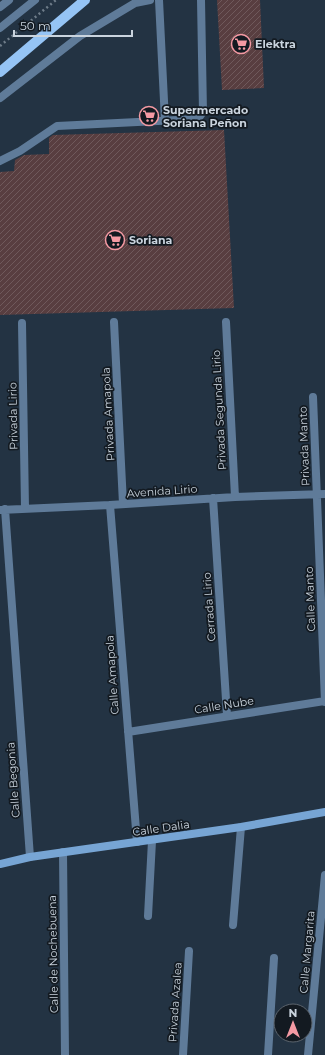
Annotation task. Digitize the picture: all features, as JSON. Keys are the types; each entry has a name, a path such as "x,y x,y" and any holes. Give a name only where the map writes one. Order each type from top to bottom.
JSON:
{"main road":[{"path":"0,72 85,0"}],"street":[{"path":"0,7 9,0"},
{"path":"0,28 35,0"},
{"path":"0,98 80,36 135,3 150,0"},
{"path":"159,0 165,121"},
{"path":"0,161 20,151 57,126 198,119 203,112 200,0"},
{"name":"Privada Amapola","path":"114,322 123,504"},
{"name":"Privada Segunda Lirio","path":"226,322 235,497"},
{"name":"Privada Lirio","path":"22,323 26,508"},
{"name":"Privada Manto","path":"313,396 321,494"},
{"name":"Avenida Lirio","path":"3,510 213,498 321,494"},
{"name":"Calle Manto","path":"321,494 325,701"},
{"name":"Cerrada Lirio","path":"213,498 227,715"},
{"name":"Calle Amapola","path":"110,505 137,842"},
{"name":"Calle Begonia","path":"3,510 30,857"},
{"name":"Calle Nube","path":"128,732 227,715 325,701"},
{"name":"Calle Dalia","path":"0,864 30,857 152,841 325,812"},
{"path":"233,925 241,827"},
{"path":"148,916 152,841"},
{"name":"Calle de Nochebuena","path":"63,852 65,1055"},
{"name":"Calle Margarita","path":"308,1055 325,875"},
{"name":"Privada Azalea","path":"183,1055 189,951"},
{"path":"268,1055 274,958"}],"path":[{"path":"0,46 56,0"}],"building":[{"name":"Elektra","path":"217,0 260,0 264,88 222,90"},
{"name":"Soriana","path":"224,130 234,308 0,315 0,172 14,171 15,160 24,155 49,154 49,138 53,135"}],"place":[{"name":"Elektra","path":"241,44"},
{"name":"Supermercado Soriana Peñon","path":"149,116"},
{"name":"Soriana","path":"115,240"}]}
